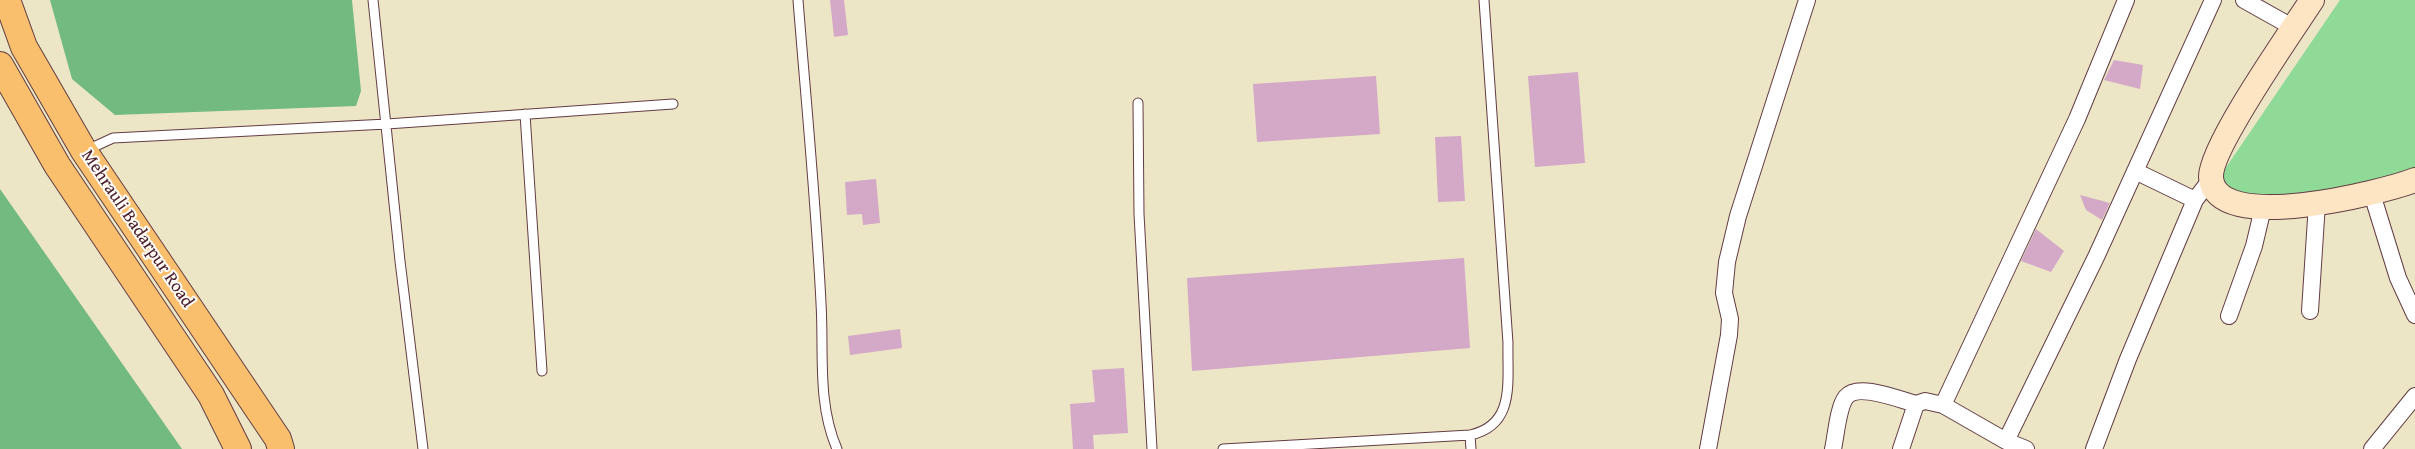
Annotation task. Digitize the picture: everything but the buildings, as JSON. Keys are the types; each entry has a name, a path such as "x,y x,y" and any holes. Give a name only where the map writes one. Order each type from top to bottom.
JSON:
{"main road":[{"name":"Mehrauli Badarpur Road","path":"7,0 24,47 84,151 278,439 281,449"},
{"name":"Mehrauli Badarpur Road","path":"0,65 57,165 211,395 238,449"},
{"path":"57,165 84,151"}],"street":[{"path":"1708,449 1729,335 1730,319 1724,293 1727,262 1738,216 1807,0"},
{"path":"1943,405 2077,118 2126,0"},
{"path":"2006,441 2136,171 2213,0"},
{"path":"2244,0 2294,28"},
{"path":"2094,449 2128,360 2195,200 2211,179 2215,158 2246,102 2312,0"},
{"path":"2136,171 2195,200"},
{"path":"2211,179 2215,188 2233,202 2263,208 2317,203 2372,194 2415,180"},
{"path":"2372,194 2398,278 2415,315"},
{"path":"2310,311 2317,203"},
{"path":"2229,316 2254,246 2263,208"},
{"path":"1833,449 1842,403 1846,396 1853,391 1871,391 1916,404 1925,401 1943,405 2006,441 2026,449"},
{"path":"2372,449 2415,396"},
{"path":"1901,449 1916,404"},
{"path":"2398,418 2415,412"}],"lane":[{"path":"373,0 423,449"},
{"path":"798,0 821,303 823,394 830,432 837,449"},
{"path":"1223,449 1378,445 1470,435 1494,426 1500,419 1504,409 1506,390 1508,343 1484,0"},
{"path":"1138,103 1139,214 1152,449"},
{"path":"84,151 113,138 387,124 673,104"},
{"path":"525,114 542,371"},
{"path":"1470,435 1471,449"}],"green space":[{"path":"50,0 352,0 361,91 356,106 115,115 72,79"},
{"path":"2340,0 2415,0 2415,178 2259,201 2214,185"},
{"path":"0,189 182,449 0,449"}]}
